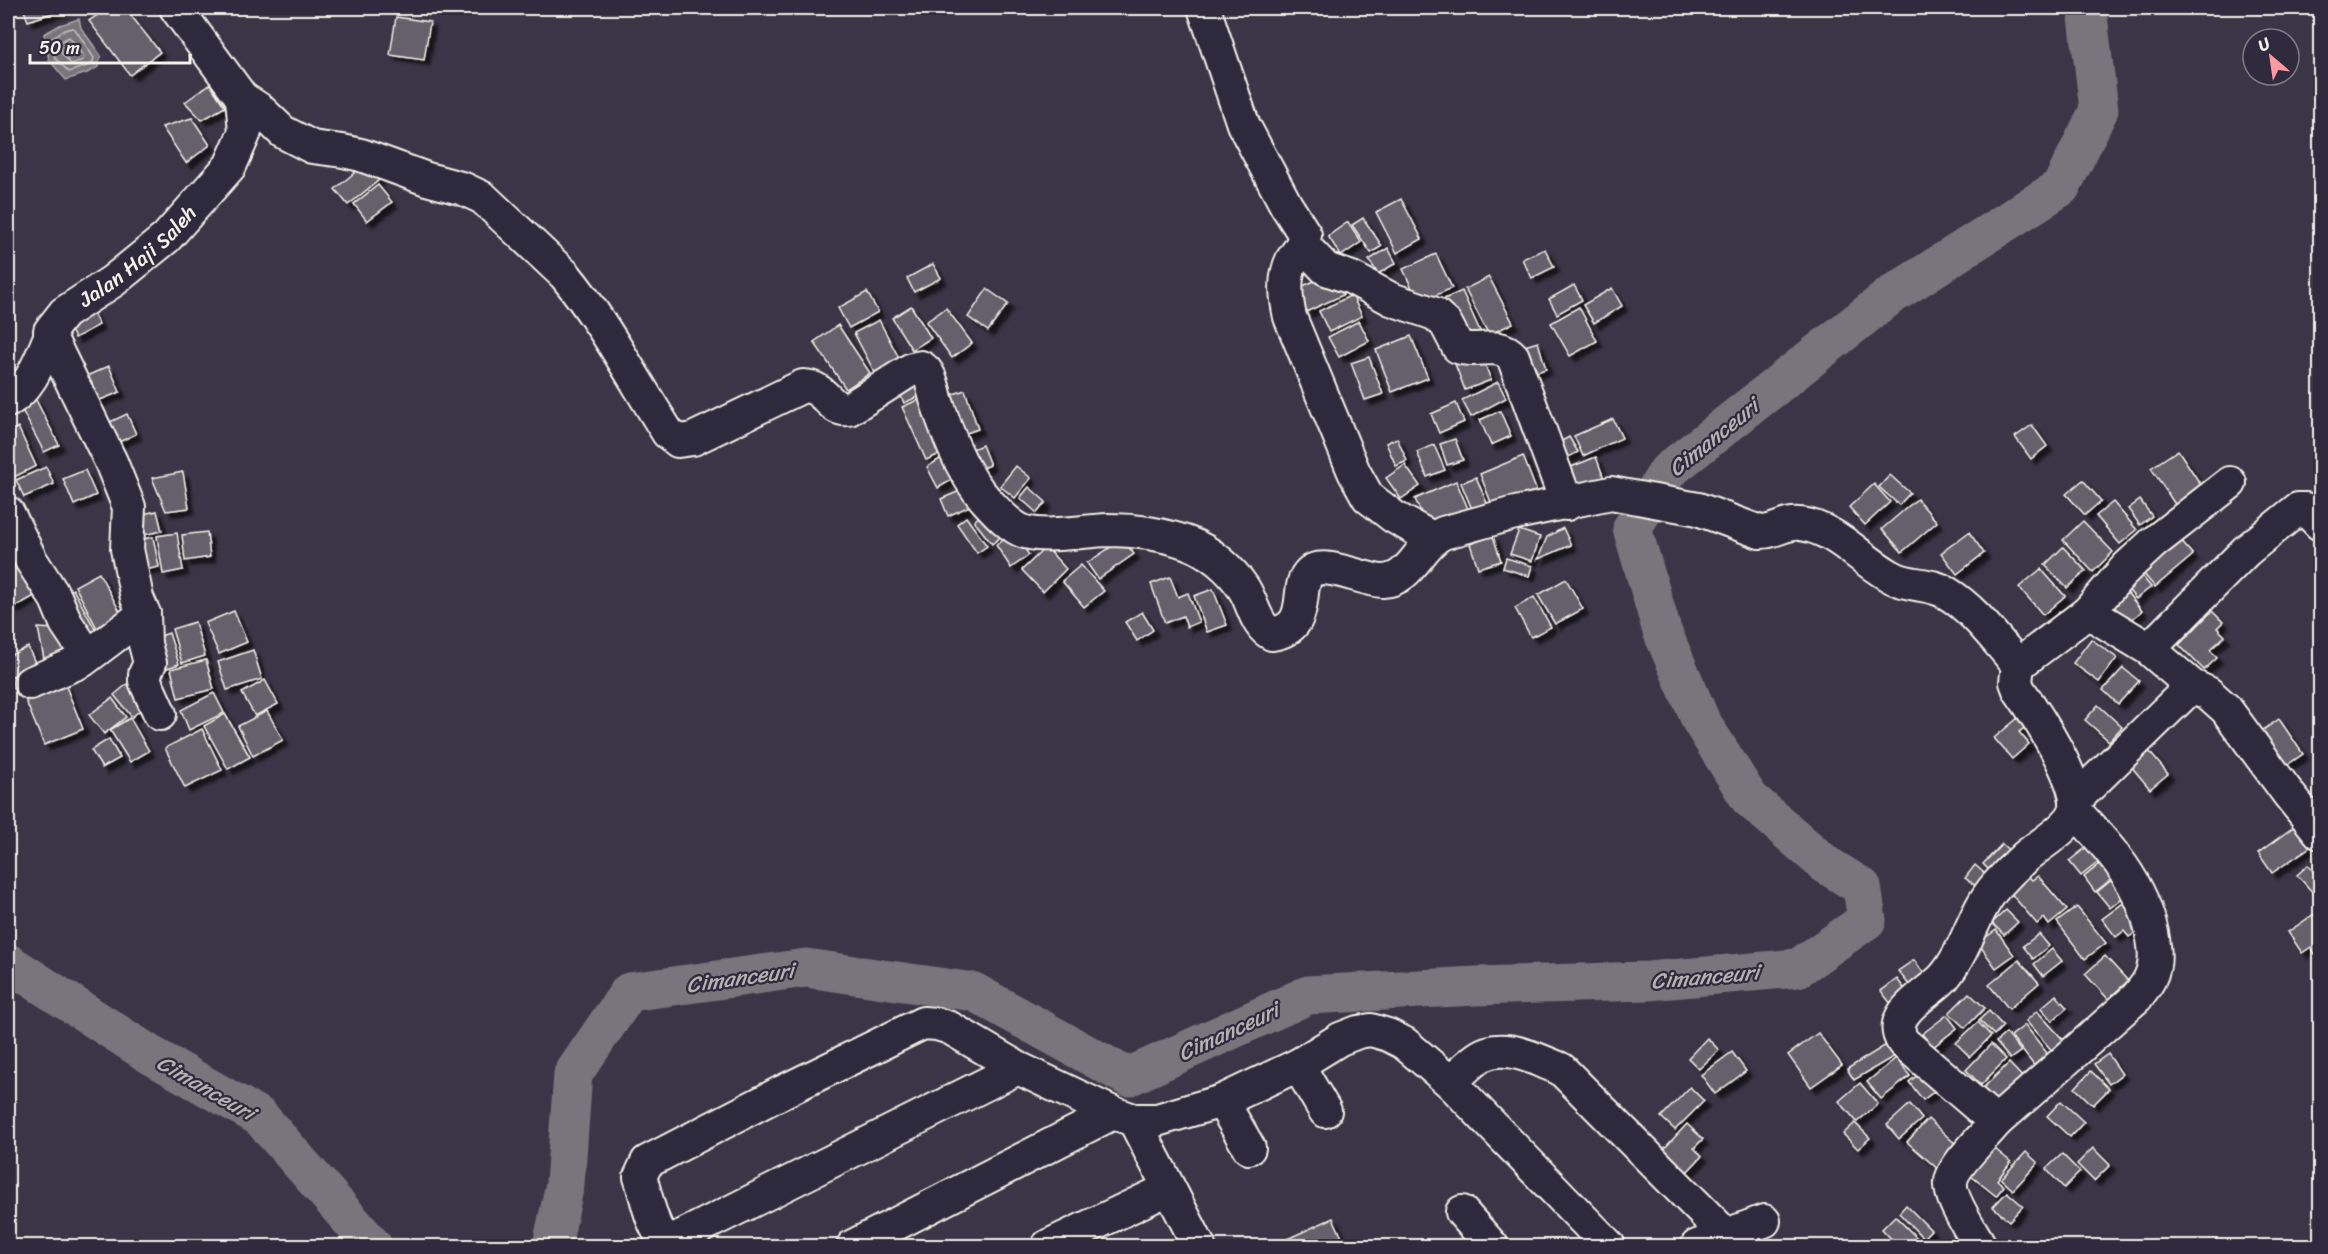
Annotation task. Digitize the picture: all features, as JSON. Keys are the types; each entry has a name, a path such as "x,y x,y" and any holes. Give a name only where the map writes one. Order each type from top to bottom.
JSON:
{"street":[{"path":"176,8 242,99 259,108 283,132 299,142 312,147 343,150 373,159 413,175 464,189 483,198 571,282 595,315 668,433 678,441 693,439 803,386 816,388 838,408 849,409 912,369 921,367 929,375 943,421 978,491 1017,528 1034,533 1109,530 1139,532 1190,544 1207,552 1233,574 1251,601 1260,624 1272,634 1286,630 1299,615 1308,574 1312,571 1324,568 1374,580 1394,578 1412,564 1432,538 1468,525 1511,514 1611,493 1698,509 1760,532 1797,524 1828,533 1896,579 1924,584 1946,592 1978,620 2018,665"},
{"path":"1204,8 1243,124 1286,205 1305,235 1303,245 1291,262 1286,284 1290,317 1354,472 1368,497 1394,517 1432,538"},
{"name":"Jalan Haji Saleh","path":"8,401 18,395 29,383 50,337 50,331 64,313 113,280 166,238 230,166 244,132 242,99"},
{"path":"1303,245 1326,269 1352,278 1391,299 1435,314 1446,324 1458,346 1469,349 1502,348 1508,351 1513,357 1567,504"},
{"path":"50,337 111,462 129,507 128,557 137,598 144,614 150,663 144,674 145,681 160,714"},
{"path":"1980,1246 1956,1202 1950,1181 1955,1170 1996,1122 2137,997 2150,980 2155,962 2148,913 2125,868 2076,805 2066,764 2019,690 2016,682 2018,665 2088,612 2126,568 2153,543 2230,483"},
{"path":"2149,649 2246,551 2298,509 2305,508 2320,524"},
{"path":"8,513 31,560 56,599 66,623 88,656"},
{"path":"2088,612 2149,649 2192,687 2208,693 2226,709 2320,833"},
{"path":"30,683 82,661 144,614"},
{"path":"1996,1122 1903,1042 1898,1035 1899,1022 1906,1009 1945,976 1983,904 1996,887 2026,857 2064,825 2076,805 2192,687"},
{"path":"1018,1068 682,1236 667,1238 661,1236 656,1227 640,1176 647,1161 918,1024 929,1022 950,1029 1018,1068 1124,1117 1157,1120 1222,1101 1298,1065 1340,1039 1371,1030 1404,1043 1450,1083 1609,1246"},
{"path":"1450,1083 1476,1058 1497,1050 1506,1050 1530,1057 1561,1069 1726,1235"},
{"path":"1298,1065 1325,1111"},
{"path":"1222,1101 1248,1148"},
{"path":"1124,1117 1168,1189 1199,1246"},
{"path":"853,1246 1124,1117"},
{"path":"1048,1246 1168,1189"},
{"path":"1462,1212 1492,1246"},
{"path":"1698,1246 1764,1221"}],"water":[{"path":"79,19 81,28 101,56 98,67 66,80 49,60 44,34 60,25"}],"building":[{"path":"23,8 61,8 62,10 28,21"},
{"path":"107,8 125,8 160,52 130,75 89,21"},
{"path":"396,17 430,22 424,60 390,55"},
{"path":"210,84 225,107 202,120 185,102"},
{"path":"192,118 210,145 186,163 162,127"},
{"path":"366,163 379,180 348,205 335,189"},
{"path":"378,185 392,202 367,221 354,204"},
{"path":"1401,199 1422,239 1397,253 1376,212"},
{"path":"1363,218 1382,246 1371,253 1352,225"},
{"path":"1348,222 1361,242 1341,256 1328,236"},
{"path":"1388,248 1396,263 1378,274 1369,260"},
{"path":"1545,249 1554,267 1532,278 1522,259"},
{"path":"1436,254 1452,288 1419,303 1403,269"},
{"path":"933,264 941,278 914,292 907,278"},
{"path":"1333,273 1343,295 1306,312 1296,289"},
{"path":"1489,277 1513,323 1489,335 1465,289"},
{"path":"1574,285 1582,300 1557,314 1549,299"},
{"path":"1612,288 1622,306 1594,323 1583,305"},
{"path":"987,289 1008,304 988,331 968,317"},
{"path":"1462,291 1480,331 1460,340 1442,300"},
{"path":"867,292 878,312 849,328 838,308"},
{"path":"1352,295 1362,316 1329,332 1319,311"},
{"path":"911,306 931,338 912,350 892,318"},
{"path":"1579,307 1597,341 1570,356 1551,323"},
{"path":"946,308 972,343 952,358 926,322"},
{"path":"92,311 99,325 75,338 68,324"},
{"path":"879,320 901,362 876,375 854,333"},
{"path":"1359,321 1369,341 1339,357 1328,337"},
{"path":"838,325 870,373 846,389 814,342"},
{"path":"1411,336 1428,378 1392,392 1376,350"},
{"path":"1538,342 1546,369 1527,375 1518,348"},
{"path":"1481,354 1491,380 1465,390 1455,364"},
{"path":"1369,357 1383,394 1365,400 1351,363"},
{"path":"109,366 120,392 90,404 80,379"},
{"path":"915,376 924,394 904,403 896,385"},
{"path":"1498,382 1506,398 1471,417 1462,400"},
{"path":"965,390 978,429 952,438 939,399"},
{"path":"927,396 952,449 926,460 902,407"},
{"path":"35,398 59,445 44,452 20,406"},
{"path":"1456,403 1464,422 1439,433 1431,414"},
{"path":"1500,411 1511,436 1491,445 1480,420"},
{"path":"127,414 136,434 106,448 97,428"},
{"path":"1613,419 1622,438 1583,456 1574,436"},
{"path":"2032,425 2047,446 2031,459 2015,437"},
{"path":"18,427 36,466 8,480 8,432"},
{"path":"1569,437 1578,452 1557,463 1549,448"},
{"path":"1397,438 1407,461 1396,466 1386,443"},
{"path":"1455,439 1463,460 1447,465 1440,444"},
{"path":"982,445 990,465 972,473 963,453"},
{"path":"1434,445 1445,470 1427,477 1417,452"},
{"path":"2178,450 2203,488 2176,506 2151,468"},
{"path":"1523,456 1537,492 1494,510 1480,474"},
{"path":"943,457 955,478 938,488 927,467"},
{"path":"1596,457 1605,481 1580,491 1571,467"},
{"path":"1405,465 1420,486 1401,499 1386,478"},
{"path":"1016,466 1031,478 1015,498 1000,486"},
{"path":"46,467 54,484 24,497 16,480"},
{"path":"85,470 96,495 74,505 63,479"},
{"path":"183,472 189,508 166,511 152,478"},
{"path":"1890,475 1910,493 1899,505 1879,487"},
{"path":"1476,477 1489,508 1474,514 1461,483"},
{"path":"2083,480 2101,501 2085,515 2066,494"},
{"path":"1456,481 1469,511 1428,528 1415,499"},
{"path":"1874,484 1890,502 1865,525 1849,507"},
{"path":"1029,487 1046,502 1037,513 1020,498"},
{"path":"967,488 974,504 948,516 941,499"},
{"path":"1917,499 1937,522 1902,552 1882,529"},
{"path":"2140,500 2152,516 2140,525 2128,509"},
{"path":"2113,502 2137,530 2120,544 2096,516"},
{"path":"987,510 1005,533 992,544 974,521"},
{"path":"157,511 162,531 138,536 134,516"},
{"path":"966,517 987,546 977,553 957,524"},
{"path":"2083,521 2113,552 2093,572 2063,540"},
{"path":"1563,528 1571,545 1538,559 1547,537"},
{"path":"1519,530 1540,537 1532,561 1510,554"},
{"path":"207,532 210,557 185,561 182,535"},
{"path":"1969,532 1984,553 1957,574 1941,553"},
{"path":"2173,532 2193,555 2155,587 2135,564"},
{"path":"177,533 183,570 163,574 157,536"},
{"path":"1014,533 1029,555 1011,568 996,545"},
{"path":"1493,536 1501,561 1478,568 1470,544"},
{"path":"153,537 159,567 135,572 129,542"},
{"path":"1123,539 1134,554 1098,579 1087,563"},
{"path":"1046,547 1066,569 1043,592 1022,570"},
{"path":"2063,547 2086,571 2067,588 2045,565"},
{"path":"21,557 40,593 13,608 8,597 8,564"},
{"path":"1506,558 1532,566 1529,576 1503,568"},
{"path":"1081,565 1104,591 1084,607 1062,581"},
{"path":"2041,569 2065,596 2043,615 2019,587"},
{"path":"2136,569 2151,587 2136,599 2121,581"},
{"path":"99,573 124,619 99,632 75,586"},
{"path":"1170,577 1178,597 1188,593 1199,622 1187,627 1183,616 1165,623 1151,584"},
{"path":"1566,579 1583,609 1555,624 1538,595"},
{"path":"2120,584 2142,611 2125,625 2103,599"},
{"path":"73,589 96,631 83,638 60,597"},
{"path":"1213,589 1227,625 1207,632 1194,596"},
{"path":"1534,597 1551,627 1531,637 1515,608"},
{"path":"234,611 247,642 219,654 205,623"},
{"path":"2212,611 2223,622 2217,628 2225,636 2210,650 2217,658 2204,670 2179,645"},
{"path":"1142,612 1153,630 1137,641 1125,622"},
{"path":"195,622 205,656 182,663 172,629"},
{"path":"38,628 55,629 70,654 44,659"},
{"path":"169,633 179,664 162,670 152,639"},
{"path":"2091,639 2117,658 2099,682 2073,663"},
{"path":"28,647 36,665 8,678 8,656"},
{"path":"253,650 262,679 227,690 218,662"},
{"path":"206,660 214,689 178,698 171,669"},
{"path":"2123,668 2139,681 2118,704 2103,690"},
{"path":"133,679 151,701 132,717 114,695"},
{"path":"265,680 278,704 255,716 242,693"},
{"path":"65,684 83,729 44,745 25,699"},
{"path":"214,693 224,713 189,730 181,710"},
{"path":"112,698 126,717 104,734 89,715"},
{"path":"2098,705 2122,727 2109,741 2085,720"},
{"path":"267,711 283,740 253,756 238,726"},
{"path":"225,714 250,757 228,769 204,726"},
{"path":"2019,717 2027,726 2019,732 2029,744 2012,759 1994,738"},
{"path":"130,718 149,751 130,762 110,730"},
{"path":"2279,719 2303,754 2281,769 2256,735"},
{"path":"202,729 222,770 185,788 165,748"},
{"path":"109,739 120,758 102,768 91,750"},
{"path":"2148,750 2168,774 2150,789 2130,765"},
{"path":"2295,826 2310,847 2272,873 2258,853"},
{"path":"2093,842 2105,857 2081,876 2069,861"},
{"path":"2002,844 2015,856 1995,876 1983,864"},
{"path":"2106,859 2118,874 2095,892 2084,877"},
{"path":"1975,865 1990,878 1981,890 1965,878"},
{"path":"2308,865 2320,879 2320,890 2315,895 2297,875"},
{"path":"2119,874 2132,890 2110,908 2097,892"},
{"path":"2027,875 2032,880 2038,876 2067,910 2049,925 2044,918 2037,924 2008,890"},
{"path":"2130,898 2142,928 2129,937 2124,931 2116,937 2102,919"},
{"path":"2077,907 2106,943 2085,959 2057,922"},
{"path":"2006,910 2018,922 2004,935 1992,923"},
{"path":"2320,910 2320,951 2315,954 2311,947 2302,953 2288,932"},
{"path":"1996,930 2014,955 1996,968 1978,943"},
{"path":"2039,934 2049,946 2033,959 2023,946"},
{"path":"2052,949 2062,961 2043,976 2034,964"},
{"path":"2105,956 2128,981 2108,999 2085,974"},
{"path":"1914,960 1925,975 1910,986 1898,971"},
{"path":"2019,960 2039,983 2009,1009 1989,985"},
{"path":"1897,979 1907,992 1891,1004 1881,991"},
{"path":"1969,993 1985,1008 1965,1028 1949,1013"},
{"path":"2056,995 2067,1008 2052,1021 2041,1008"},
{"path":"1989,1011 2003,1026 1994,1035 1979,1020"},
{"path":"2037,1011 2067,1044 2055,1054 2026,1021"},
{"path":"1947,1015 1957,1028 1933,1047 1922,1034"},
{"path":"1978,1022 1991,1036 1970,1057 1956,1043"},
{"path":"2025,1025 2050,1057 2036,1068 2011,1036"},
{"path":"1818,1033 1842,1065 1811,1087 1788,1055"},
{"path":"2006,1033 2021,1051 2010,1059 1996,1042"},
{"path":"1707,1038 1719,1050 1699,1069 1688,1058"},
{"path":"1991,1044 2006,1059 1981,1085 1966,1070"},
{"path":"1886,1045 1893,1057 1854,1080 1847,1069"},
{"path":"1732,1052 1746,1071 1715,1094 1701,1075"},
{"path":"2108,1054 2122,1074 2109,1084 2094,1064"},
{"path":"1896,1058 1910,1076 1881,1099 1867,1082"},
{"path":"2009,1063 2028,1083 2002,1108 1983,1088"},
{"path":"1923,1071 1937,1089 1923,1100 1909,1082"},
{"path":"2091,1071 2109,1089 2093,1105 2075,1088"},
{"path":"1860,1083 1878,1104 1857,1122 1839,1101"},
{"path":"1690,1087 1704,1101 1675,1130 1661,1117"},
{"path":"2061,1101 2084,1122 2070,1137 2047,1116"},
{"path":"1910,1104 1922,1119 1899,1139 1887,1125"},
{"path":"1928,1119 1959,1147 1939,1170 1907,1142"},
{"path":"1855,1123 1870,1138 1858,1149 1843,1134"},
{"path":"1687,1124 1703,1139 1694,1148 1702,1156 1686,1173 1662,1151"},
{"path":"1989,1144 2011,1162 1997,1180 2004,1186 1996,1196 1966,1172"},
{"path":"2093,1148 2110,1165 2094,1181 2077,1164"},
{"path":"2026,1152 2038,1163 2013,1190 2001,1179"},
{"path":"2062,1154 2080,1172 2064,1188 2046,1169"},
{"path":"2007,1192 2023,1206 2009,1221 1993,1207"},
{"path":"1906,1205 1931,1230 1923,1238 1899,1213"},
{"path":"1895,1216 1921,1242 1916,1246 1898,1246 1882,1229"},
{"path":"1333,1218 1344,1242 1335,1246 1274,1245"}],"waterway":[{"name":"Cimanceuri","path":"552,1246 565,1184 573,1074 629,992 806,968 974,992 1128,1077 1308,995 1476,986 1648,981 1798,968 1867,920 1862,887 1825,864 1749,798 1701,721 1662,631 1632,528 1668,471 1890,296 2061,187 2099,110 2087,8"},
{"name":"Cimanceuri","path":"8,963 149,1054 260,1117 373,1246"}]}
